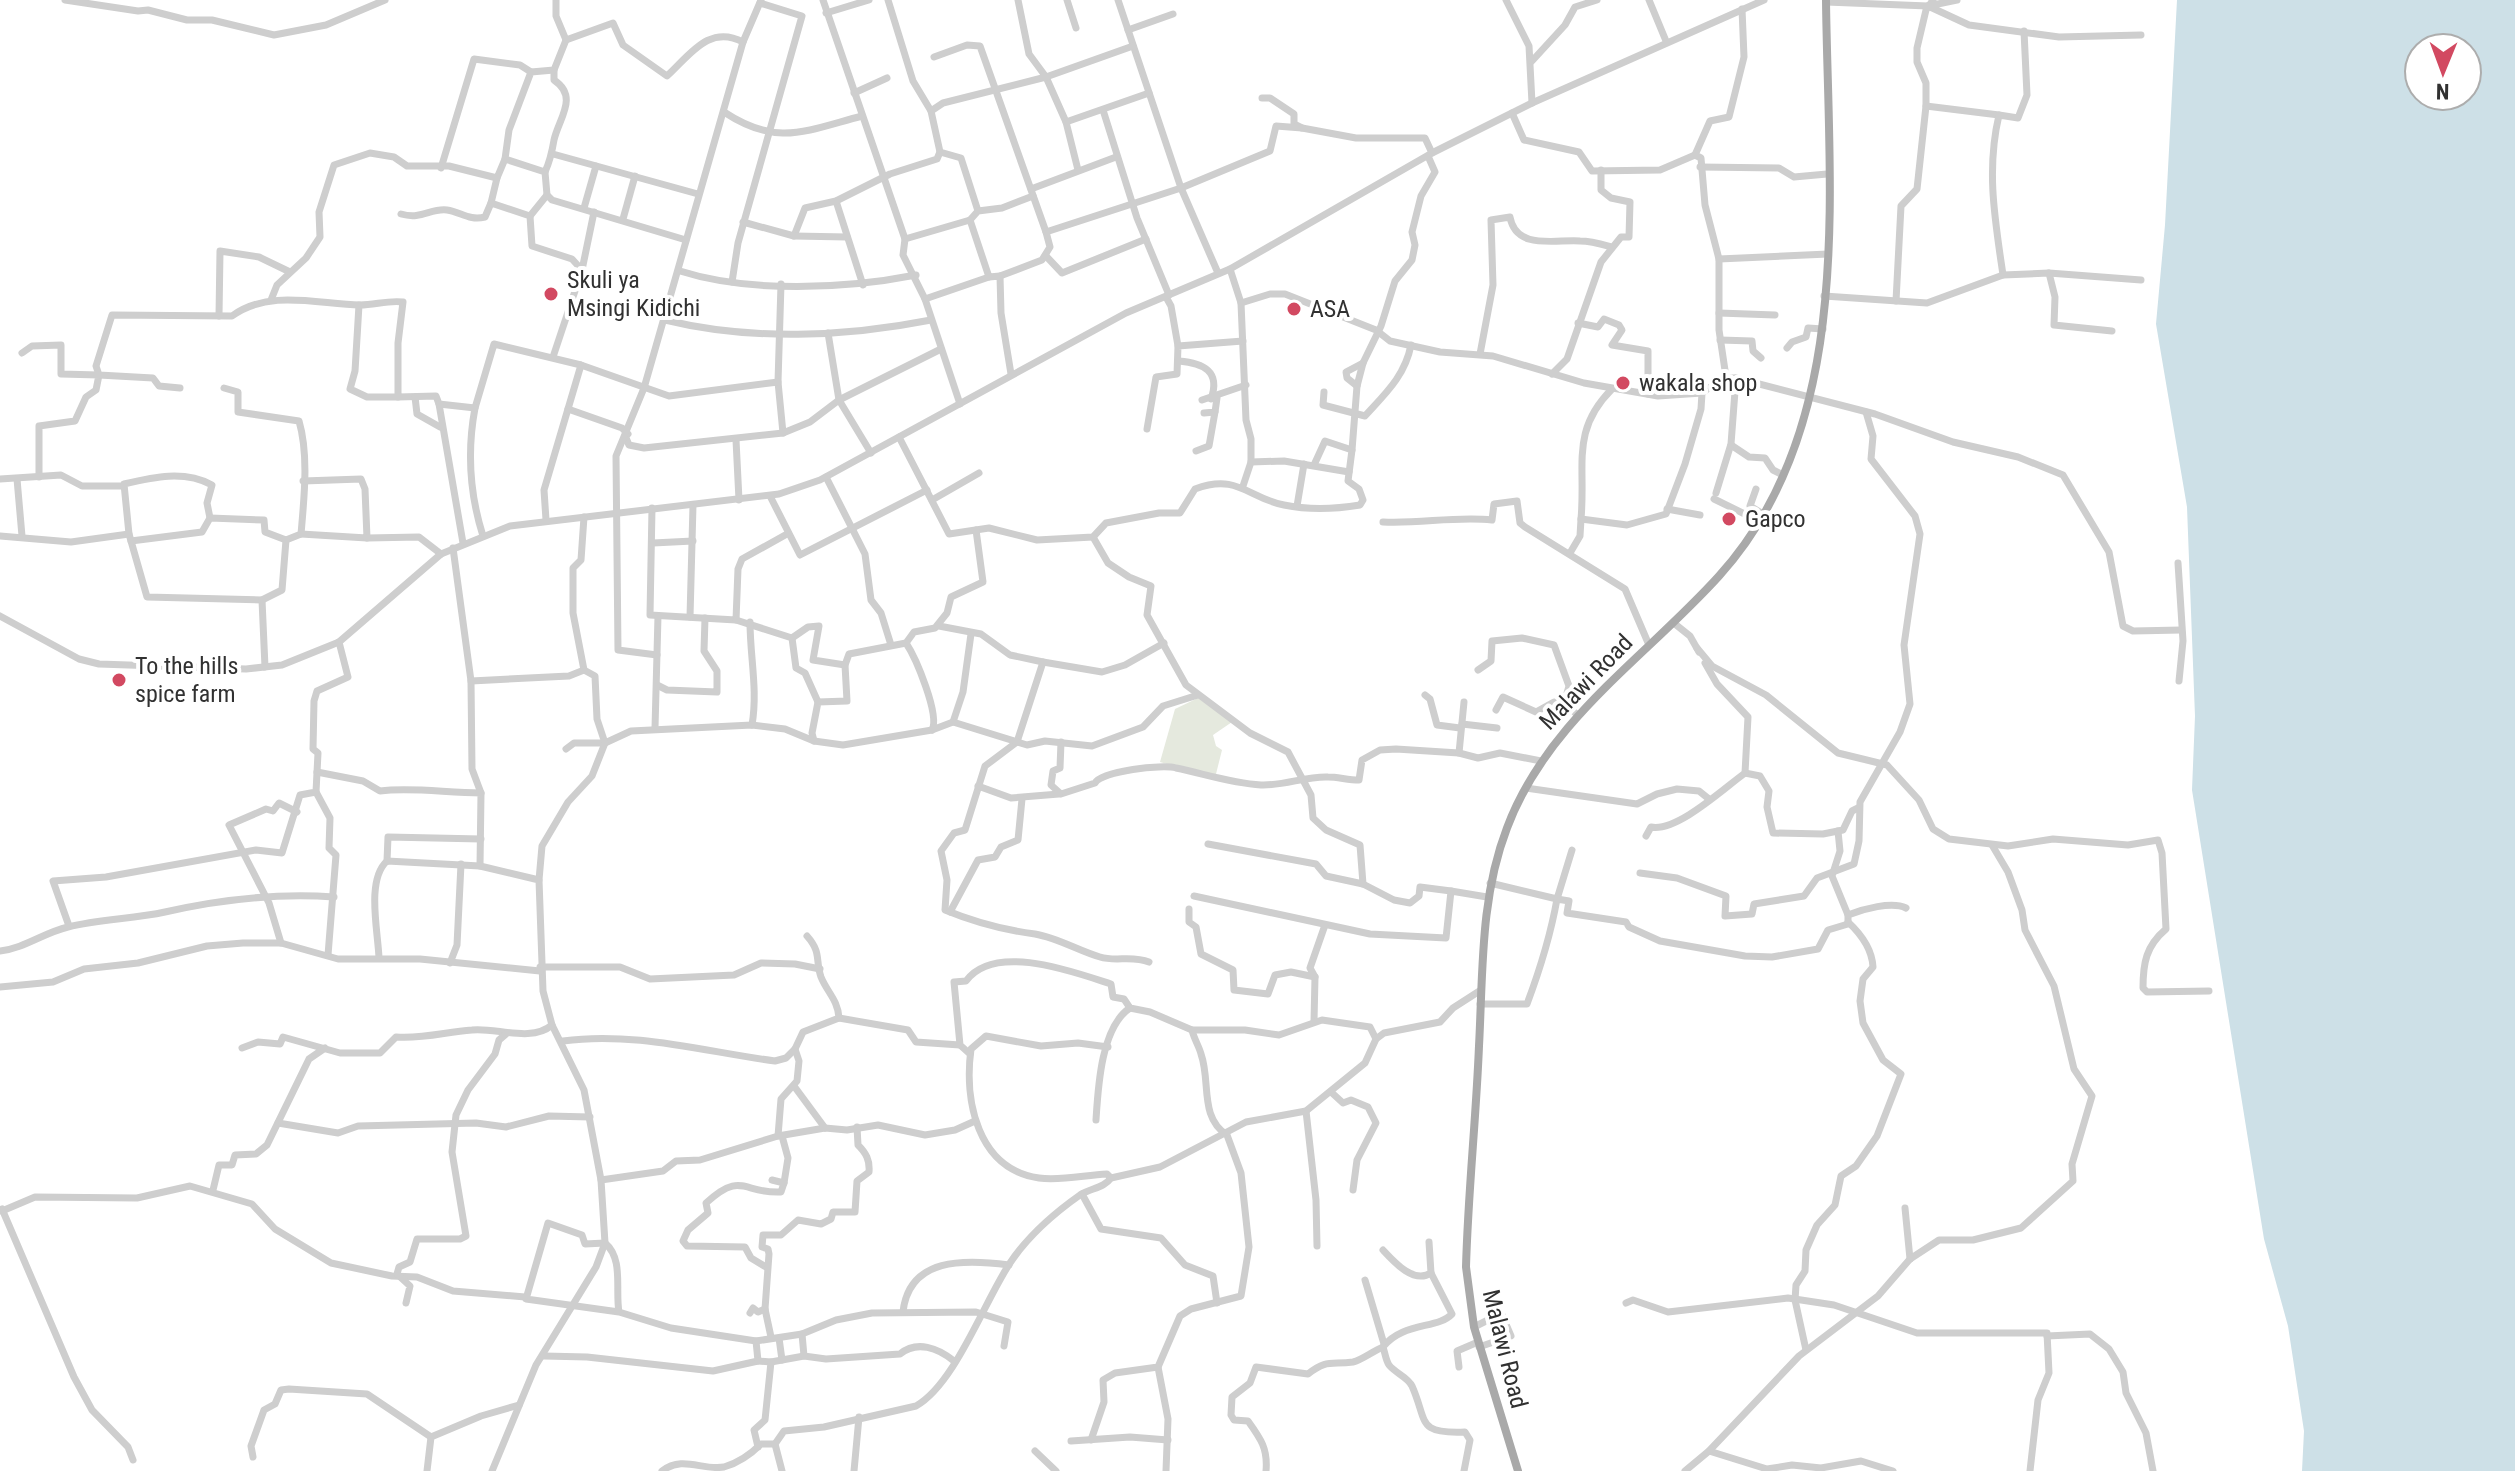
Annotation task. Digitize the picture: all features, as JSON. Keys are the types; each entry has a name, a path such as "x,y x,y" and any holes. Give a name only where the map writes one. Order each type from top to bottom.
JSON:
{"main road":[{"name":"Malawi Road","path":"1518,1471 1474,1327 1466,1267 1487,897 1507,827 1541,761 1578,715 1649,645 1675,624 1721,574 1761,518 1783,475 1811,396 1823,329 1828,254 1826,1"}],"street":[{"path":"65,0 148,10 200,22 212,20 274,35 326,25 385,0"},
{"path":"556,0 556,16 566,40 554,70 554,80 563,86 567,109 545,172 547,195 552,200 686,240"},
{"path":"823,0 905,239 903,255 916,275 960,404"},
{"path":"826,13 869,0"},
{"path":"794,236 805,208 836,201 884,176 921,166 937,159 940,152 931,111 913,81 888,0"},
{"path":"1018,0 1029,54 1046,77 1066,122 1078,170"},
{"path":"1067,0 1076,28"},
{"path":"1118,0 1181,188 1218,273"},
{"path":"1506,0 1529,46 1532,103"},
{"path":"1532,61 1565,25 1575,7 1597,0"},
{"path":"1649,0 1666,41"},
{"path":"0,616 79,659 99,664 133,668 282,665 339,642 441,554 483,536 546,520 770,496 826,477 1126,313 1230,269 1430,155 1512,113 1666,41 1764,0"},
{"path":"1826,1 1931,3 1957,0"},
{"path":"657,655 618,650 616,456 627,436 644,388 680,271 698,194 743,42 760,2 802,16 743,222 732,282"},
{"path":"1931,3 1969,25 2059,37 2141,35"},
{"path":"1896,301 1901,206 1917,189 1926,106 1926,83 1917,62 1917,48 1931,3"},
{"path":"1512,113 1524,140 1579,152 1592,171 1660,170 1695,155 1710,121 1729,117 1744,57 1742,9"},
{"path":"1128,30 1173,14"},
{"path":"566,40 613,23 623,45 667,76 706,38 720,36 743,42"},
{"path":"1926,106 2018,118 2027,95 2024,31"},
{"path":"925,299 1000,276 1046,256 1050,247 998,90 980,46 967,45 934,57"},
{"path":"931,111 943,103 1046,77 1133,46"},
{"path":"441,168 474,59 520,65 531,72 554,70"},
{"path":"401,214 420,217 448,210 476,219 485,217 505,159 509,130 531,72"},
{"path":"854,93 887,78"},
{"path":"1066,122 1149,93"},
{"path":"1262,98 1294,114 1294,124 1302,128"},
{"path":"1103,110 1116,157 1171,306 1178,346 1177,374 1156,377 1147,429"},
{"path":"724,112 768,134 799,132 862,116"},
{"path":"1999,115 1993,143 1990,194 2003,275"},
{"path":"899,437 949,534 1002,530 1037,540 1093,537 1106,523 1159,513 1180,513 1195,489 1231,483 1283,505 1360,505 1363,500 1359,489 1348,481 1353,463 1357,386 1395,281 1412,260 1415,245 1412,232 1421,196 1435,172 1425,138 1356,138 1276,126 1270,151 1181,188 1046,232"},
{"path":"940,152 961,158 978,211"},
{"path":"271,300 277,285 306,258 320,237 319,212 334,165 370,153 394,157 407,166 449,166 497,178"},
{"path":"553,154 698,194"},
{"path":"1695,155 1701,158 1700,167 1719,259 1720,340 1726,377"},
{"path":"905,239 970,220 978,211 1002,208 1078,170 1116,157"},
{"path":"505,159 545,172"},
{"path":"584,208 596,166"},
{"path":"1700,167 1779,168 1794,177 1827,174"},
{"path":"1552,374 1567,359 1595,275 1612,247 1621,237 1629,237 1630,202 1611,198 1601,190 1601,170"},
{"path":"623,219 635,176"},
{"path":"547,195 530,216 532,246 572,259 582,270"},
{"path":"836,201 863,285"},
{"path":"491,203 530,216"},
{"path":"553,357 582,270 594,212"},
{"path":"1480,354 1493,285 1491,220 1510,217 1516,231 1532,241 1586,241 1612,247"},
{"path":"970,220 989,277"},
{"path":"743,222 794,236 847,237"},
{"path":"1046,256 1055,261 1062,273 1146,239"},
{"path":"219,316 220,251 259,257 290,272"},
{"path":"1719,259 1828,254"},
{"path":"1230,269 1241,303 1251,462 1243,486"},
{"path":"680,271 709,280 781,284 863,285 916,275"},
{"path":"1824,296 1927,303 2003,275 2049,273 2141,280"},
{"path":"2049,273 2055,297 2054,325 2112,331"},
{"path":"1000,276 1001,313 1011,374"},
{"path":"781,284 778,382 783,433"},
{"path":"1241,303 1270,294 1285,294 1376,330 1390,341 1440,352 1480,354 1612,389 1648,394 1702,393 1726,377 1736,378 1866,412 1953,442 2018,457 2063,475 2109,552 2123,626 2133,631 2181,630"},
{"path":"39,477 39,426 75,421 86,397 96,390 99,375 96,366 112,315 232,316 244,307 271,300 359,305 403,302 398,343 398,397"},
{"path":"359,305 355,371 350,389 367,397 436,396 442,443 447,445 450,453 463,543"},
{"path":"1719,313 1775,315"},
{"path":"1578,323 1598,327 1604,319 1619,325 1622,330 1612,345 1648,351 1648,394"},
{"path":"665,320 725,332 780,333 869,333 931,320"},
{"path":"1787,348 1792,342 1806,337 1808,328 1823,329"},
{"path":"828,333 839,400 871,453"},
{"path":"1720,340 1752,341 1753,351 1761,358"},
{"path":"1178,346 1243,341"},
{"path":"483,536 476,516 470,455 475,408 494,344 581,365 669,396 778,382"},
{"path":"22,353 32,346 61,345 61,374 153,378 159,386 180,388"},
{"path":"1324,392 1323,405 1355,416 1365,416 1397,380 1407,364 1411,345"},
{"path":"568,409 622,428 629,445 644,448 783,433 810,422 839,400 941,349"},
{"path":"1179,361 1202,363 1208,368 1215,389 1210,399 1215,412 1209,446 1196,451"},
{"path":"1357,386 1347,378 1346,372 1363,363"},
{"path":"546,520 544,490 581,365"},
{"path":"1736,378 1731,445 1715,496 1761,518"},
{"path":"1210,399 1246,385"},
{"path":"224,388 238,392 238,412 299,421 303,481 301,534"},
{"path":"1570,553 1580,536 1584,433 1594,408 1612,389"},
{"path":"1581,519 1627,525 1662,517 1685,464 1701,409 1702,393"},
{"path":"415,397 417,414 440,427"},
{"path":"439,404 475,408"},
{"path":"1204,413 1215,412"},
{"path":"1640,873 1677,878 1726,896 1725,916 1736,918 1752,914 1754,904 1804,896 1814,881 1827,872 1854,864 1859,841 1858,808 1900,732 1910,704 1904,645 1920,534 1915,516 1871,459 1873,436 1866,412"},
{"path":"736,440 739,500"},
{"path":"1314,465 1325,441 1352,450"},
{"path":"1731,445 1749,457 1765,458 1773,470 1783,475"},
{"path":"1251,462 1314,465 1349,472"},
{"path":"1297,506 1304,464"},
{"path":"932,500 979,473"},
{"path":"0,479 61,475 82,486 124,486 173,475 197,477 212,485 207,503 210,518 202,532 71,542 0,536"},
{"path":"826,477 868,567 871,600 881,613 891,645"},
{"path":"17,479 22,536"},
{"path":"303,481 361,479 365,489 367,538"},
{"path":"124,486 130,538 140,580 150,599 262,600 282,590 286,540"},
{"path":"1756,489 1750,506 1761,518"},
{"path":"770,496 800,555 927,490"},
{"path":"1383,522 1416,524 1431,518 1492,520 1494,504 1517,501 1520,523 1625,589 1649,645"},
{"path":"690,617 693,505"},
{"path":"652,508 650,615 750,622 773,634 792,638 808,627 819,626 813,660 845,665"},
{"path":"1667,509 1700,515"},
{"path":"584,517 581,560 573,568 573,613 584,670"},
{"path":"210,518 264,520 265,532 286,540 301,534 419,537 441,554"},
{"path":"939,626 951,597 983,582 976,530"},
{"path":"736,620 738,569 742,559 787,534"},
{"path":"1093,537 1108,563 1129,577 1151,586 1147,615 1186,685 1250,733 1288,752 1311,795 1313,818 1326,830 1360,845 1363,884"},
{"path":"653,543 693,541"},
{"path":"453,548 471,681 472,769 481,793 480,866"},
{"path":"2178,563 2181,630 2179,681"},
{"path":"262,600 265,667"},
{"path":"655,728 658,616"},
{"path":"657,685 667,690 717,692 717,671 704,651 705,618"},
{"path":"750,622 749,652 755,673 752,725"},
{"path":"1675,624 1690,636 1717,684 1748,717 1745,773"},
{"path":"818,702 847,701 845,665 849,654 906,643 914,632 939,626 981,634 1010,655 1102,672 1125,665 1164,643"},
{"path":"953,722 963,692 971,634"},
{"path":"792,638 796,668 805,673 818,702 812,733 814,741"},
{"path":"1478,670 1491,661 1492,641 1522,638 1549,643 1554,645 1569,686 1564,704"},
{"path":"328,955 336,855 329,848 330,818 316,792 314,701 317,691 348,677 339,642"},
{"path":"906,643 918,664 934,714 932,730"},
{"path":"1697,648 1712,666 1766,695 1827,747 1838,753 1887,765 1916,795 1933,829 1949,839 1992,845 2053,839 2128,845 2158,840 2162,853 2166,929 2146,951 2143,988 2147,992 2209,991"},
{"path":"1043,662 1017,742 985,766 965,830 954,833 941,851 947,880 945,910 1015,934 1034,934 1066,943 1099,957 1124,956 1149,962"},
{"path":"471,681 569,676 584,670"},
{"path":"492,1471 536,1365 596,1267 605,1243 601,1180 584,1090 563,1041 552,1025 540,969 539,880 542,846 568,802 592,776 605,743 597,719 595,676 584,670"},
{"path":"566,749 574,743 605,743 631,731 752,725 785,729 814,741 843,745 932,730 953,722 1027,745 1045,741 1092,746 1143,727 1163,706 1198,695"},
{"path":"1425,695 1430,699 1437,725 1493,727 1503,697 1536,712 1554,702 1564,704 1578,715"},
{"path":"1459,753 1464,702"},
{"path":"1061,742 1060,768 1053,771 1051,785 1061,794"},
{"path":"978,786 1022,799 1061,794 1095,783 1098,778 1112,772 1163,766 1236,782 1285,785 1327,777 1359,780 1362,760 1380,750 1459,753 1478,758 1500,753 1541,761"},
{"path":"317,772 363,781 380,791 397,788 416,793 481,793"},
{"path":"1646,836 1651,827 1663,829 1679,822 1745,773 1760,776 1766,784 1773,833 1838,831 1845,827 1852,811 1858,808"},
{"path":"1526,788 1637,804 1677,789 1699,791 1709,799"},
{"path":"69,926 53,881 106,877 241,851 282,853 300,795 316,792"},
{"path":"950,912 978,860 995,857 1001,847 1018,840 1022,799"},
{"path":"281,943 277,923 265,895 229,825 266,809 273,811 279,803 297,812"},
{"path":"1806,1350 1795,1300 1797,1280 1805,1271 1806,1250 1817,1225 1835,1205 1841,1176 1856,1166 1877,1136 1901,1074 1883,1060 1863,1023 1860,1001 1863,979 1873,967 1873,960 1863,937 1848,918 1832,873 1840,851 1838,831"},
{"path":"379,958 376,893 381,867 387,861 388,837 481,839"},
{"path":"1208,844 1316,864 1326,876 1363,884 1394,900 1410,903 1419,896 1420,887 1487,897"},
{"path":"1685,1471 1709,1451 1806,1350 1858,1313 1910,1259 1939,1240 1973,1240 2021,1228 2060,1196 2073,1181 2072,1164 2092,1096 2074,1069 2054,986 2025,930 2022,910 2008,872 1992,845"},
{"path":"1480,1004 1527,1004 1534,993 1539,959 1572,850"},
{"path":"387,861 480,866 539,880"},
{"path":"450,963 457,945 461,864"},
{"path":"1490,883 1569,901 1567,913 1626,922 1629,927 1660,941 1752,957 1772,957 1818,949 1828,930 1848,918 1893,905 1906,908"},
{"path":"1194,896 1370,934 1446,938 1451,891"},
{"path":"0,951 17,949 37,936 69,926 265,895 334,897"},
{"path":"1189,909 1189,922 1199,935 1201,954 1233,970 1234,990 1268,994 1275,975 1315,977"},
{"path":"1314,1022 1315,977 1310,968 1325,925"},
{"path":"807,936 821,961 822,980 834,994 839,1018"},
{"path":"0,987 53,982 84,969 138,963 207,946 281,943 338,959 379,958 540,969 620,967 650,979 694,975 718,977 761,963 795,964 820,969"},
{"path":"960,1045 954,982 966,981 971,974 991,965 1020,963 1061,967 1111,984 1113,997 1124,999 1130,1008 1150,1012 1192,1030 1245,1030 1279,1035 1314,1022 1367,1026 1376,1039"},
{"path":"1108,1047 1078,1043 1041,1046 986,1036 975,1042 970,1054 970,1103 981,1136 999,1159 1020,1173 1038,1178 1097,1174 1111,1178 1160,1167 1246,1122 1306,1111 1365,1063 1376,1039 1388,1031 1440,1022 1453,1008 1481,990"},
{"path":"1096,1120 1098,1073 1120,1015 1130,1008"},
{"path":"563,1041 585,1037 629,1039 775,1061 786,1058 795,1049 803,1032 839,1018 908,1030 916,1042 960,1045 970,1054"},
{"path":"242,1048 258,1042 280,1044 283,1037 340,1053 380,1053 396,1037 437,1037 482,1029 506,1034 546,1030 552,1025"},
{"path":"1192,1030 1201,1052 1204,1094 1212,1123 1217,1131 1225,1133"},
{"path":"397,1274 399,1267 410,1262 417,1239 460,1239 466,1236 452,1152 454,1126 460,1103 506,1034"},
{"path":"213,1190 219,1165 232,1165 235,1155 260,1152 278,1123 309,1059 325,1048"},
{"path":"766,1267 751,1258 745,1247 687,1246 683,1241 688,1230 708,1213 706,1203 723,1187 738,1184 778,1193 784,1183 788,1158 780,1136 781,1099 794,1086 799,1061 795,1049"},
{"path":"794,1086 825,1128"},
{"path":"1331,1092 1343,1103 1351,1100 1368,1107 1376,1123 1357,1160 1353,1190"},
{"path":"1306,1111 1317,1212 1317,1246"},
{"path":"278,1123 338,1133 358,1126 454,1126 476,1123 506,1127 549,1116 590,1117"},
{"path":"601,1180 663,1171 665,1166 676,1161 700,1160 780,1136 825,1128 878,1125 925,1135 955,1130 975,1121"},
{"path":"782,1360 765,1309 769,1254 768,1249 762,1247 763,1235 781,1235 798,1220 821,1224 831,1219 833,1212 855,1212 857,1181 869,1172 870,1164 867,1154 858,1145 857,1127"},
{"path":"1166,1471 1168,1419 1158,1367 1180,1316 1241,1296 1249,1260 1241,1173 1225,1133"},
{"path":"782,1471 775,1444 780,1434 791,1428 818,1428 920,1404 935,1392 1028,1238 1082,1194 1107,1184 1111,1178"},
{"path":"772,1180 784,1183"},
{"path":"133,1460 128,1447 92,1410 74,1377 1,1209 35,1197 109,1200 137,1198 190,1186 213,1190 240,1203 252,1204 275,1229 322,1259 431,1281 453,1291 572,1304 619,1312 671,1328 756,1341 802,1334 836,1320 903,1312 981,1315 1008,1322 1004,1346"},
{"path":"1082,1194 1101,1229 1161,1238 1185,1265 1213,1276 1217,1303"},
{"path":"1905,1208 1910,1259"},
{"path":"525,1297 537,1270 548,1223 582,1235 585,1244 605,1243 612,1249 617,1272 619,1312"},
{"path":"1266,1471 1267,1449 1248,1421 1234,1420 1231,1415 1232,1397 1250,1383 1256,1367 1308,1374 1323,1362 1357,1362 1413,1326 1447,1318 1452,1314 1431,1273 1429,1242"},
{"path":"1383,1250 1396,1267 1417,1276 1431,1273"},
{"path":"903,1312 914,1279 929,1268 964,1260 1009,1265"},
{"path":"397,1274 410,1286 406,1303"},
{"path":"1365,1280 1389,1365 1412,1385 1418,1411 1428,1426 1444,1433 1465,1432 1471,1447 1464,1471"},
{"path":"1626,1303 1633,1300 1668,1312 1732,1307 1772,1298 1858,1313 1917,1333 2035,1330 2047,1336 2090,1334 2109,1349 2123,1372 2126,1393 2146,1433 2153,1471"},
{"path":"750,1313 753,1308 758,1312 765,1309"},
{"path":"1459,1367 1456,1352 1479,1344 1500,1342 1511,1336 1502,1315 1474,1327"},
{"path":"802,1334 804,1356"},
{"path":"2030,1471 2038,1400 2049,1373 2047,1336"},
{"path":"756,1341 758,1361"},
{"path":"544,1356 713,1371 758,1361 804,1356 826,1359 900,1354 908,1347 919,1346 943,1352 954,1361"},
{"path":"758,1447 754,1430 765,1420 771,1362"},
{"path":"1091,1440 1104,1402 1103,1380 1115,1373 1158,1367"},
{"path":"253,1457 251,1446 264,1410 275,1404 281,1390 289,1389 367,1394 431,1437"},
{"path":"431,1437 519,1405"},
{"path":"854,1471 859,1417"},
{"path":"427,1471 431,1437"},
{"path":"1071,1441 1130,1437 1168,1440"},
{"path":"662,1471 679,1463 726,1467 758,1447 775,1444"},
{"path":"1035,1451 1056,1471"},
{"path":"1709,1451 1767,1469 1792,1465 1821,1468 1861,1461 1893,1471"}],"shaded area":[{"path":"2177,0 2515,0 2515,1471 2302,1471 2304,1431 2288,1326 2264,1239 2192,790 2195,716 2187,507 2156,324 2165,225"},
{"path":"1198,698 1232,722 1213,735 1216,746 1222,750 1215,778 1160,762 1175,709"}],"place":[{"name":"Skuli ya Msingi Kidichi","path":"551,294"},
{"name":"ASA","path":"1294,309"},
{"name":"wakala shop","path":"1623,383"},
{"name":"Gapco","path":"1729,519"},
{"name":"To the hills spice farm","path":"119,680"}]}
